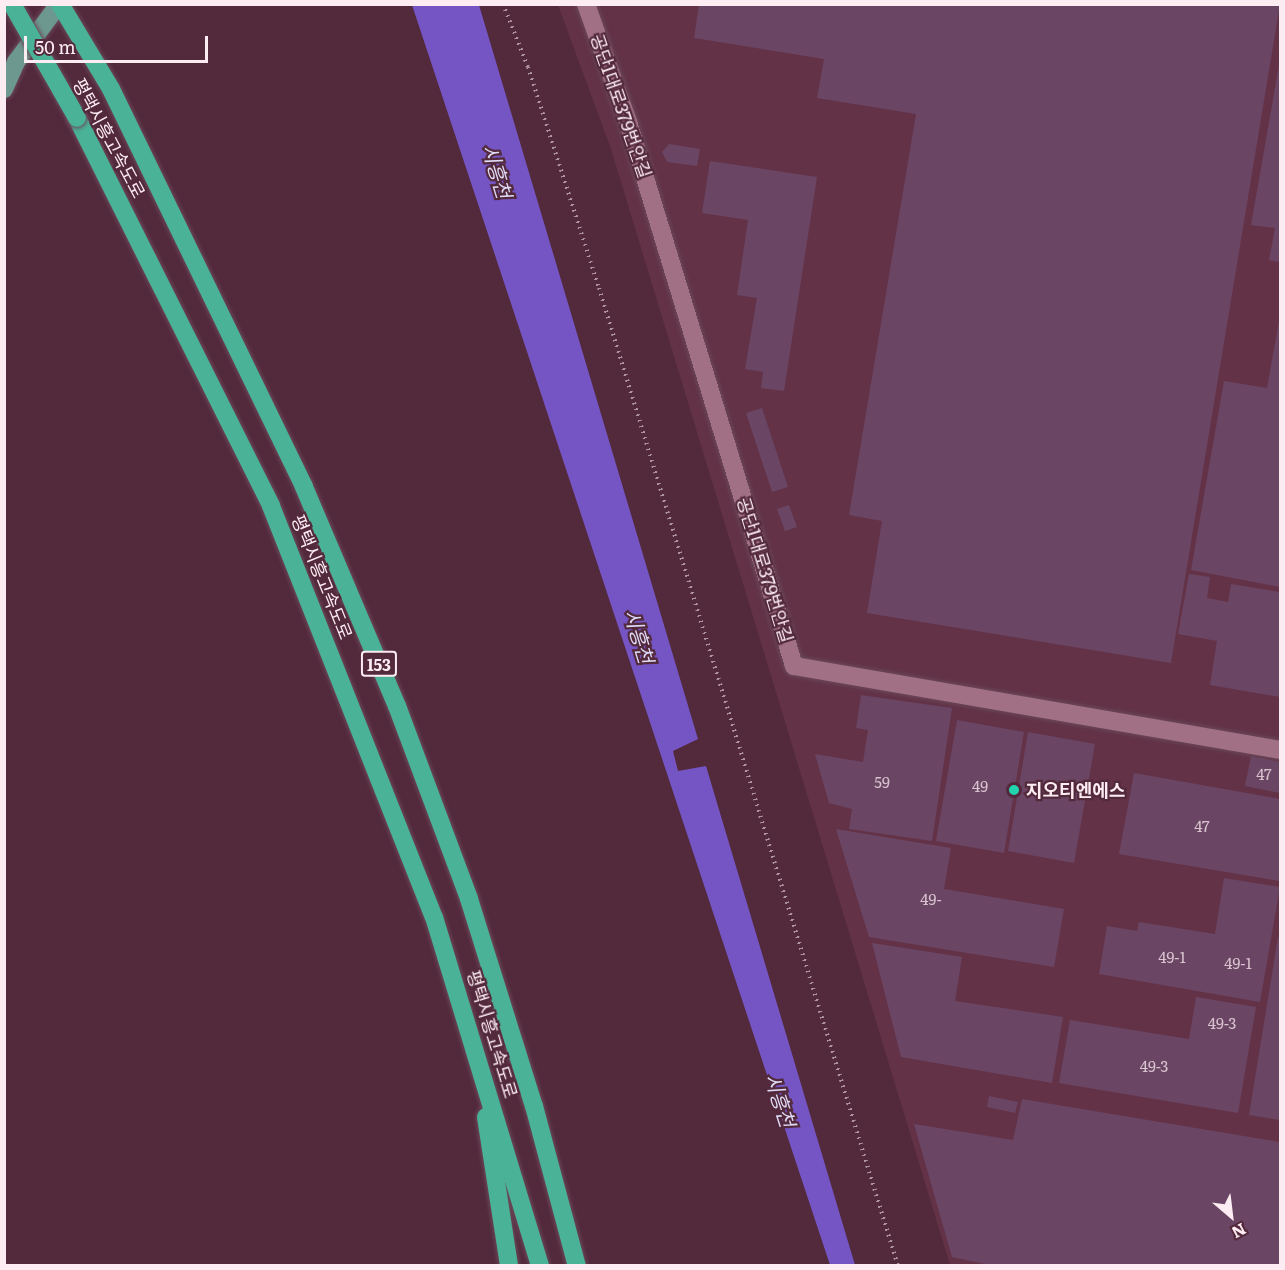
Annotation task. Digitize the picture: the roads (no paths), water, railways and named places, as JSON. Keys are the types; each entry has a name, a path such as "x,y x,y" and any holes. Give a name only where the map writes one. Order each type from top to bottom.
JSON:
{"highway":[{"name":"평택시흥고속도로","path":"10,4 77,118 271,506 434,917 540,1266"},
{"name":"평택시흥고속도로","path":"59,4 111,89 304,487 397,706 469,899 534,1106 577,1266"},
{"path":"476,1053 509,1266"}],"main road":[{"path":"4,9 10,4"},
{"path":"4,90 16,62 59,4"}],"street":[{"name":"공단1대로379번안길","path":"586,4 628,122 794,666 1281,750"}],"water":[{"name":"시흥천","path":"412,5 479,5 698,739 673,751 678,771 706,766 855,1265 830,1265"}],"place":[{"name":"지오티엔에스","path":"1014,790"}]}
